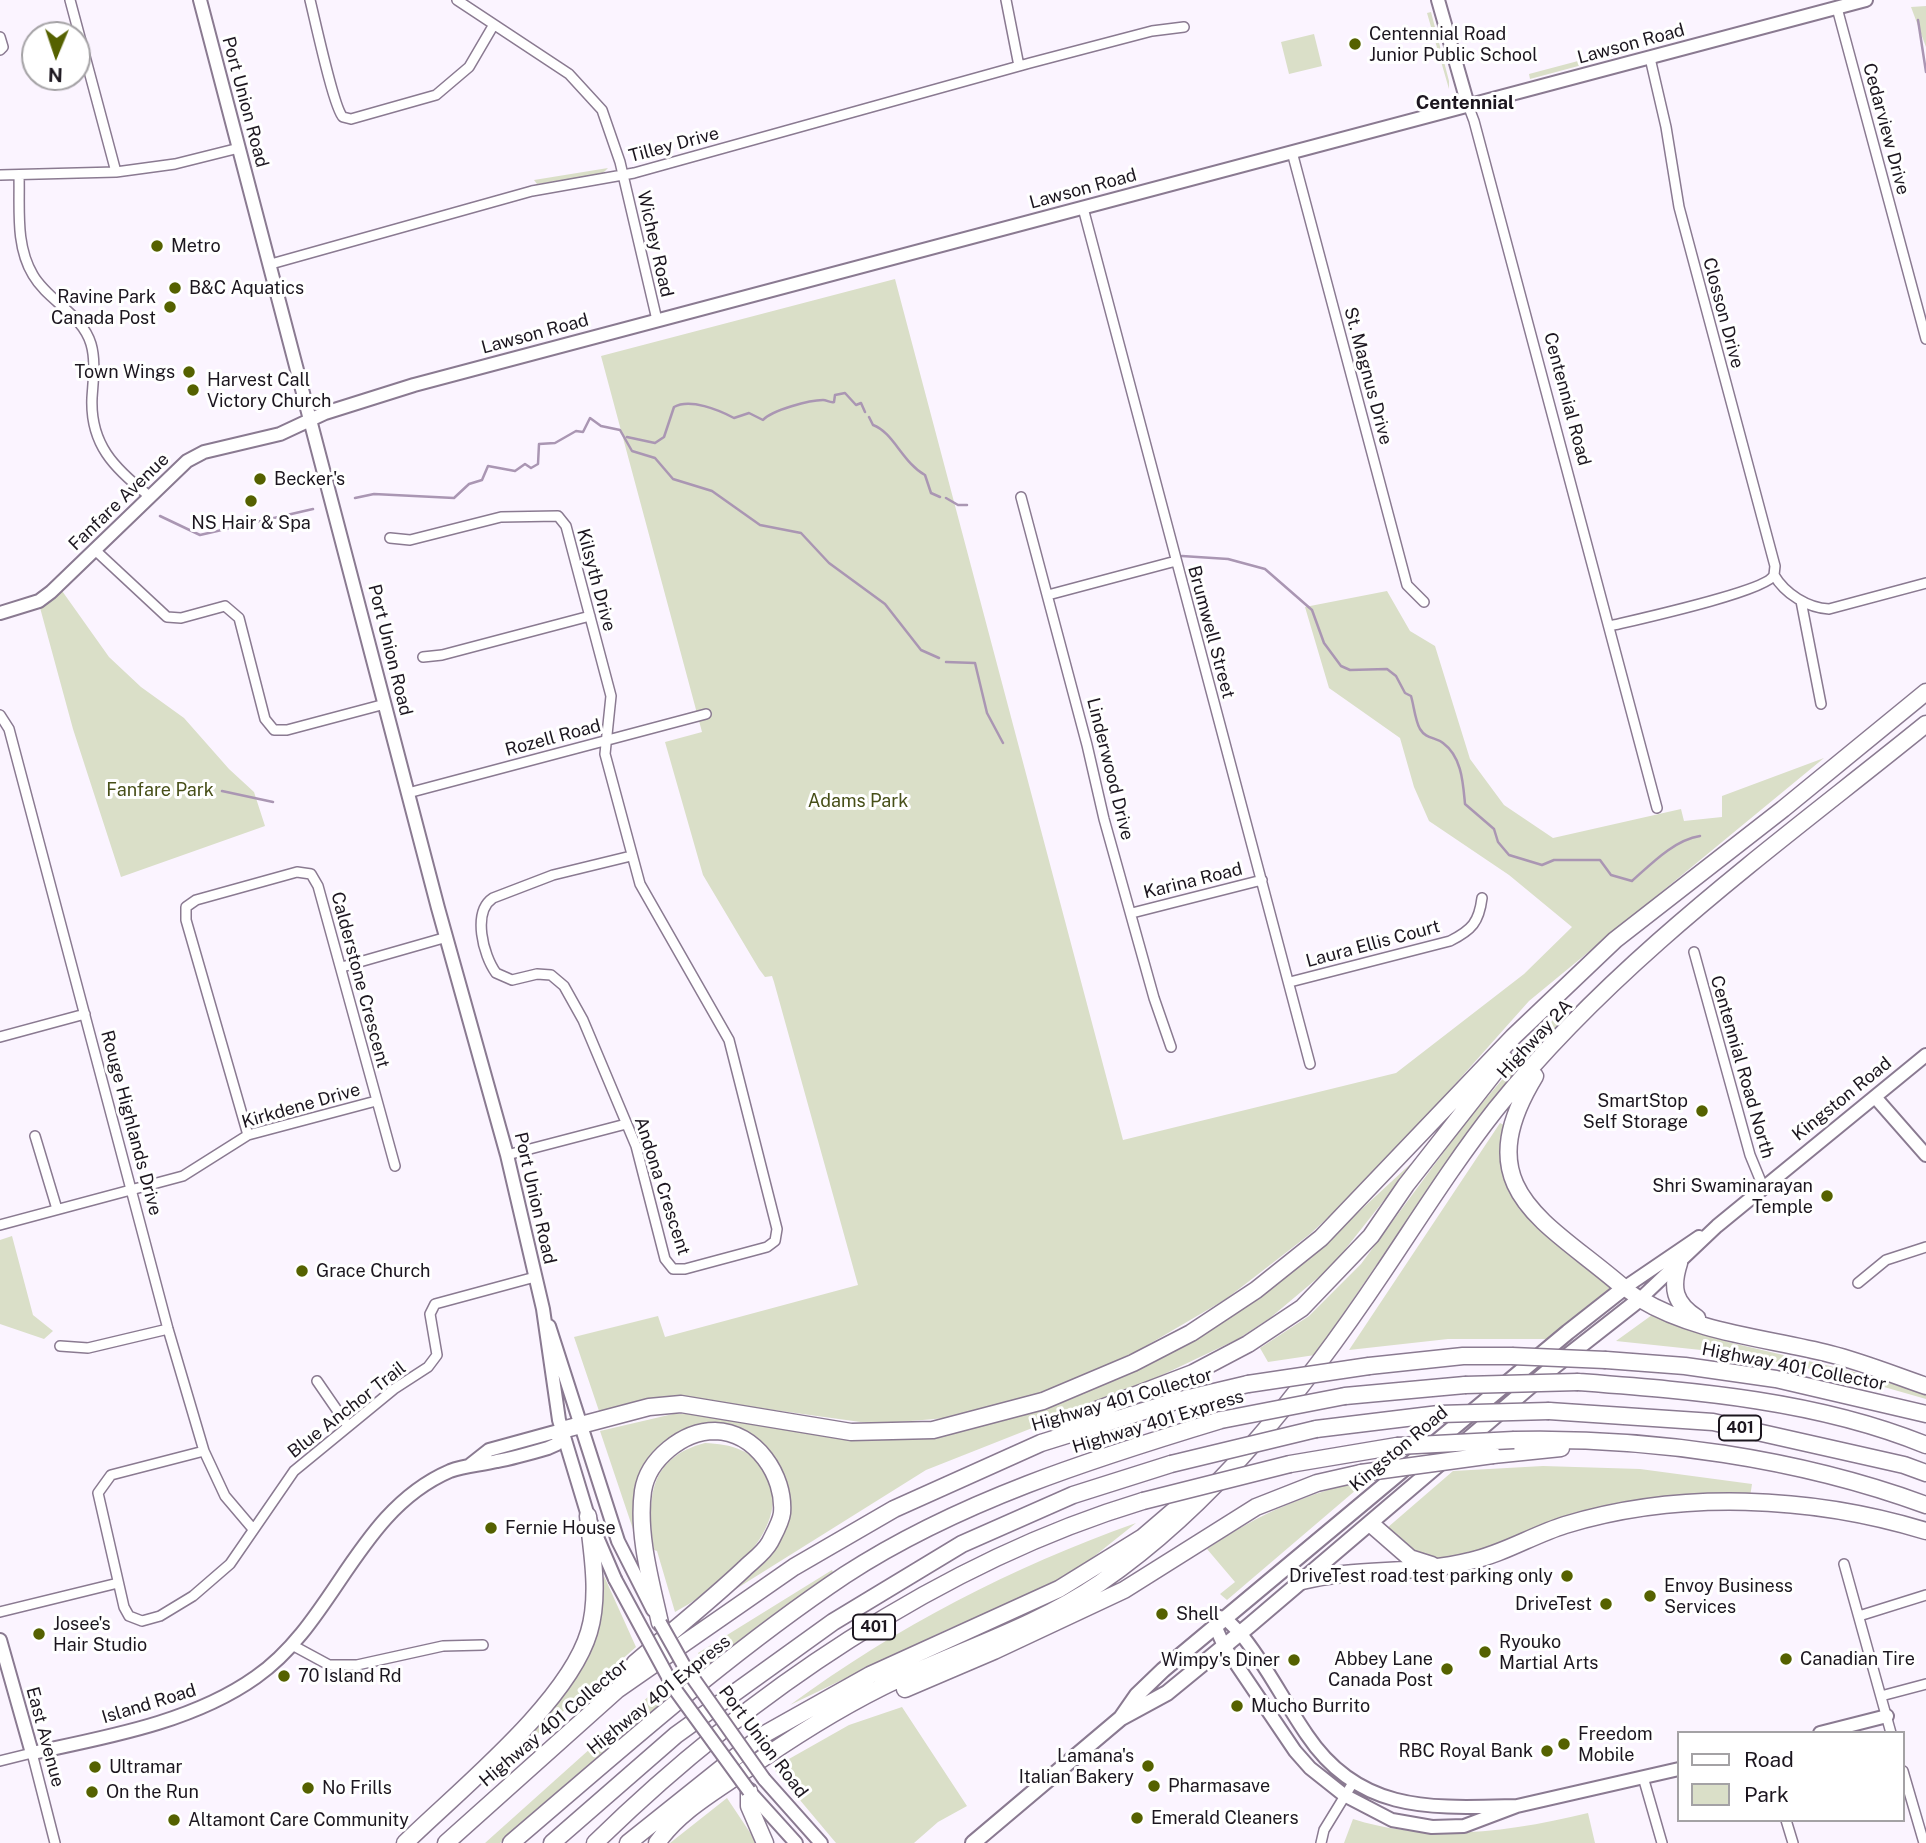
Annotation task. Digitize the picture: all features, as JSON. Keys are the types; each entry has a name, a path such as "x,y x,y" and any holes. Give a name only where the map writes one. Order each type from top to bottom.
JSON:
{"highway":[{"path":"562,1430 649,1406 681,1404 851,1432 933,1430 1043,1401 1133,1363 1191,1333 1256,1290 1321,1238 1513,1037 1615,940 1783,809 1926,691"},
{"name":"Highway 2A","path":"1247,1450 1329,1350 1440,1184 1497,1107 1638,962 1712,897 1926,724"},
{"path":"1041,1443 1091,1412 1193,1373 1248,1344 1302,1308 1371,1236 1406,1185 1524,1034 1615,940"},
{"path":"1570,1030 1521,1099 1509,1133 1506,1157 1516,1186 1537,1217 1624,1288"},
{"path":"1679,1263 1674,1281 1677,1300 1686,1311 1710,1327"},
{"path":"1640,1299 1654,1307 1710,1327 1832,1354 1926,1386"},
{"name":"Highway 401 Collector","path":"446,1843 617,1690 794,1567 883,1515 1041,1443 1176,1401 1248,1384 1369,1366 1463,1356 1512,1356 1685,1366 1776,1379 1926,1415"},
{"name":"Highway 401 Express","path":"511,1843 654,1722 847,1574 957,1515 1092,1460 1221,1420 1345,1396 1465,1385 1577,1382 1716,1393 1815,1412 1926,1445"},
{"name":"401","path":"552,1843 676,1735 833,1622 962,1544 1073,1495 1171,1464 1316,1429 1439,1414 1549,1411 1713,1422 1904,1465 1926,1474"},
{"path":"617,1690 635,1663 768,1546 782,1515 779,1483 766,1458 743,1439 716,1431 690,1436 666,1450 653,1466 643,1490 644,1536 660,1623"},
{"name":"401","path":"595,1843 675,1770 814,1663 919,1599 1002,1557 1106,1512 1143,1501 1290,1464 1397,1446 1574,1438 1660,1445 1781,1465 1926,1505"},
{"path":"790,1739 994,1651 1124,1590 1256,1507 1317,1483 1361,1473 1493,1455 1565,1448 1660,1445"},
{"path":"657,1843 674,1820 790,1739 881,1688 1030,1621 1096,1586 1170,1530 1247,1450"},
{"path":"628,1843 763,1735 870,1675 1059,1589 1143,1537 1247,1450"},
{"path":"1302,1581 1332,1573 1471,1561 1564,1525 1635,1508 1678,1503 1803,1507 1892,1521 1926,1531"},
{"path":"405,1843 527,1725 566,1681 589,1632 594,1582 588,1516"},
{"path":"1371,1524 1410,1559 1437,1566"},
{"path":"749,1791 749,1806 765,1843"}],"main road":[{"path":"1624,1288 1640,1299"},
{"name":"Kingston Road","path":"1121,1718 1137,1695 1163,1670 1624,1288"},
{"name":"Kingston Road","path":"961,1843 977,1840 1121,1718 1167,1693 1371,1524 1547,1372 1640,1299"},
{"path":"1357,1509 1371,1524"}],"street":[{"path":"70,0 116,172"},
{"name":"Port Union Road","path":"200,0 408,793 508,1156 542,1309 562,1430 588,1516 615,1579 674,1688 749,1791 796,1843"},
{"path":"310,0 335,106 343,117 351,119 436,95 469,67 493,26"},
{"name":"Wichey Road","path":"457,0 493,26 559,66 592,95 610,125 657,320"},
{"path":"1006,0 1019,66"},
{"name":"Centennial Road","path":"1438,0 1474,121 1657,808"},
{"name":"Lawson Road","path":"312,421 414,385 1866,0"},
{"name":"Cedarview Drive","path":"1837,8 1926,339"},
{"name":"Tilley Drive","path":"271,264 532,191 623,176 1019,66 1152,31 1184,27"},
{"path":"0,37 3,47 0,50"},
{"name":"Closson Drive","path":"1650,58 1666,127 1679,207 1775,566 1774,575"},
{"path":"0,175 116,172 175,164 239,148"},
{"name":"St. Magnus Drive","path":"1292,152 1407,585 1424,602"},
{"path":"19,175 21,250 33,277 83,327 91,344 94,368 92,410 96,438 113,462 148,495"},
{"name":"Brumwell Street","path":"1083,208 1310,1064"},
{"name":"Fanfare Avenue","path":"0,613 39,601 96,550 148,495 187,461 204,452 261,441 312,421"},
{"name":"Linderwood Drive","path":"1021,497 1087,745 1092,773 1154,998 1171,1047"},
{"name":"Kilsyth Drive","path":"390,538 410,540 501,517 558,516 566,526 611,696 606,740"},
{"path":"96,550 167,617 181,618 225,606 239,618 265,719 274,730 286,730 385,704"},
{"path":"1048,595 1176,561"},
{"path":"1610,626 1746,590 1770,582 1774,575 1784,588 1801,601 1810,606 1829,609 1926,583"},
{"path":"1801,601 1816,663 1821,704"},
{"path":"423,657 590,616"},
{"name":"Rozell Road","path":"408,793 706,714"},
{"name":"Rouge Highlands Drive","path":"0,715 9,729 168,1329 204,1451 225,1496 253,1529"},
{"name":"Andona Crescent","path":"606,740 605,754 642,889 729,1040 777,1229 775,1241 767,1247 685,1269 673,1269 665,1259 636,1146 583,1020 564,986 551,975 537,974 512,980 496,973 480,920 488,902 493,898 553,875 632,856"},
{"name":"Calderstone Crescent","path":"248,1135 187,920 186,907 196,900 297,872 310,874 318,886 342,967 395,1166"},
{"name":"Karina Road","path":"1132,912 1262,880"},
{"name":"Laura Ellis Court","path":"1290,982 1450,941 1461,935 1479,917 1482,898"},
{"path":"342,967 447,937"},
{"name":"Centennial Road North","path":"1694,951 1750,1155 1764,1189"},
{"path":"0,1037 85,1014"},
{"name":"Kingston Road","path":"1624,1288 1717,1226 1926,1055"},
{"path":"1875,1097 1926,1155"},
{"name":"Kirkdene Drive","path":"0,1225 183,1175 248,1135 376,1101"},
{"path":"508,1156 626,1124"},
{"path":"35,1136 57,1209"},
{"name":"Kingston Road","path":"1640,1299 1717,1226"},
{"path":"1858,1283 1886,1260 1926,1247"},
{"name":"Blue Anchor Trail","path":"204,1451 111,1475 102,1483 98,1493 124,1607 129,1616 142,1621 160,1616 194,1596 230,1564 294,1471 348,1426 428,1367 437,1355 430,1314 435,1304 535,1277"},
{"name":"Port Union Road","path":"542,1309 560,1353 618,1541 660,1623 684,1664 764,1779 821,1843"},
{"path":"60,1346 88,1348 168,1329"},
{"path":"317,1381 348,1426"},
{"name":"Island Road","path":"0,1761 103,1736 215,1701 257,1677 292,1645 372,1532 409,1497 449,1471 470,1465 489,1450 562,1430"},
{"path":"1844,1564 1891,1731"},
{"path":"0,1612 118,1583"},
{"path":"1858,1616 1926,1595"},
{"path":"1221,1623 1240,1633 1308,1737 1328,1762 1378,1796 1407,1805 1444,1808 1517,1806"},
{"path":"1221,1623 1224,1646 1295,1751 1344,1795 1392,1820 1432,1826 1464,1826 1517,1806 1678,1769"},
{"name":"East Avenue","path":"0,1640 55,1843"},
{"path":"292,1645 329,1665 357,1665 443,1646 483,1645"},
{"path":"1881,1696 1926,1684"},
{"path":"1828,1731 1887,1716"},
{"path":"1643,1777 1662,1843"},
{"path":"1905,1779 1924,1843"},
{"path":"1321,1843 1324,1830 1354,1781"},
{"path":"1787,1822 1793,1843"}],"green space":[{"path":"1926,6 1926,47 1911,7"},
{"path":"1431,12 1449,81 1449,89 1427,13"},
{"path":"1314,34 1322,66 1289,74 1281,42"},
{"path":"1627,48 1623,54 1530,79 1529,74"},
{"path":"608,168 602,174 537,184 534,180"},
{"name":"Adams Park","path":"895,279 1123,1140 1396,1073 1524,974 1572,927 1509,875 1429,821 1414,787 1400,738 1329,688 1305,607 1387,591 1410,631 1435,646 1470,759 1504,805 1553,838 1681,809 1684,821 1722,817 1722,796 1824,758 1529,1001 1375,1174 1310,1234 1226,1299 1139,1350 1038,1396 958,1417 875,1424 687,1398 599,1411 574,1337 658,1316 665,1337 858,1285 772,976 765,977 759,969 703,875 665,742 702,732 601,356"},
{"name":"Fanfare Park","path":"60,588 109,657 141,687 184,718 229,769 254,792 265,826 121,877 73,729 39,604"},
{"path":"1564,1007 1570,1014 1468,1131 1315,1355 1268,1362 1260,1348 1309,1316 1361,1264 1466,1122"},
{"path":"1500,1123 1506,1126 1506,1180 1519,1209 1612,1288 1550,1339 1448,1339 1349,1350"},
{"path":"1419,1156 1332,1266 1270,1318 1238,1339 1141,1385 926,1470 731,1592 761,1562 787,1489 778,1463 754,1437 717,1425 659,1448 640,1550 600,1431 673,1414 704,1414 934,1436 1036,1412 1148,1364 1233,1316 1321,1247"},
{"path":"12,1236 33,1315 53,1331 44,1339 0,1324 0,1240"},
{"path":"1652,1315 1728,1342 1851,1371 1926,1394 1926,1399 1849,1377 1739,1354 1616,1341"},
{"path":"705,1443 741,1450 763,1467 773,1497 770,1517 761,1537 730,1573 675,1612 657,1551 654,1550 652,1498 662,1470 672,1459"},
{"path":"1543,1466 1640,1469 1752,1484 1750,1497 1579,1514 1471,1555 1440,1561 1424,1560 1387,1528 1453,1471"},
{"path":"1370,1478 1227,1600 1220,1594 1235,1582 1207,1549 1266,1514 1325,1491"},
{"path":"1136,1523 1077,1570 1021,1600 948,1629 790,1705 872,1650 956,1601 1044,1559"},
{"path":"832,1570 834,1574 707,1668 698,1653"},
{"path":"604,1576 636,1647 429,1830 526,1738 569,1686 585,1658 596,1630"},
{"path":"659,1687 666,1700 500,1843 485,1843"},
{"path":"902,1707 967,1806 938,1822 914,1843 836,1843 773,1768 849,1725"},
{"path":"727,1798 757,1843 670,1843"},
{"path":"1588,1813 1595,1843 1344,1843 1353,1819 1411,1831 1440,1833 1499,1830"}],"waterway":[{"path":"1918,20 1926,72"},
{"path":"627,437 655,443 664,437 674,407 688,404 704,406 734,418 749,413 763,420 783,409 801,404 817,400 834,402 835,395 845,393 856,405 861,403 865,412"},
{"path":"869,417 873,425 886,434 910,463 925,475 931,493 940,497"},
{"path":"355,498 374,494 454,498 469,484 482,480 488,466 515,471 525,464 531,468 538,464 539,444 555,443 576,431 583,432 590,418 601,426 620,430 632,451 655,458 673,479 712,491 760,525 801,533 829,563 885,604 921,650 939,658"},
{"path":"946,498 958,505 967,505"},
{"path":"160,516 200,535 313,509"},
{"path":"1182,556 1228,559 1265,569 1312,610 1324,643 1341,666 1350,670 1387,669 1396,676 1405,693 1411,696 1420,729 1425,735 1443,743 1454,755 1460,771 1465,804 1494,829 1498,842 1509,855 1542,865 1554,860 1600,860 1611,875 1632,881 1655,860 1681,842 1700,836"},
{"path":"946,662 975,663 987,713 1003,743"},
{"path":"222,791 273,802"}],"place":[{"name":"Centennial Road Junior Public School","path":"1355,44"},
{"name":"Metro","path":"157,246"},
{"name":"B&C Aquatics","path":"175,288"},
{"name":"Ravine Park Canada Post","path":"170,307"},
{"name":"Town Wings","path":"189,372"},
{"name":"Harvest Call Victory Church","path":"193,390"},
{"name":"Becker's","path":"260,479"},
{"name":"NS Hair & Spa","path":"251,501"},
{"name":"SmartStop Self Storage","path":"1702,1111"},
{"name":"Shri Swaminarayan Temple","path":"1827,1196"},
{"name":"Grace Church","path":"302,1271"},
{"name":"Fernie House","path":"491,1528"},
{"name":"DriveTest road test parking only","path":"1567,1576"},
{"name":"Envoy Business Services","path":"1650,1596"},
{"name":"DriveTest","path":"1606,1604"},
{"name":"Shell","path":"1162,1614"},
{"name":"Josee's Hair Studio","path":"39,1634"},
{"name":"Ryouko Martial Arts","path":"1485,1652"},
{"name":"Canadian Tire","path":"1786,1659"},
{"name":"Wimpy's Diner","path":"1294,1660"},
{"name":"Abbey Lane Canada Post","path":"1447,1669"},
{"name":"70 Island Rd","path":"284,1676"},
{"name":"Mucho Burrito","path":"1237,1706"},
{"name":"Freedom Mobile","path":"1564,1744"},
{"name":"RBC Royal Bank","path":"1547,1751"},
{"name":"Lamana's Italian Bakery","path":"1148,1766"},
{"name":"Ultramar","path":"95,1767"},
{"name":"Pharmasave","path":"1154,1786"},
{"name":"No Frills","path":"308,1788"},
{"name":"On the Run","path":"92,1792"},
{"name":"Emerald Cleaners","path":"1137,1818"},
{"name":"Altamont Care Community","path":"174,1820"}],"district":[{"name":"Centennial","path":"1465,103"}]}
